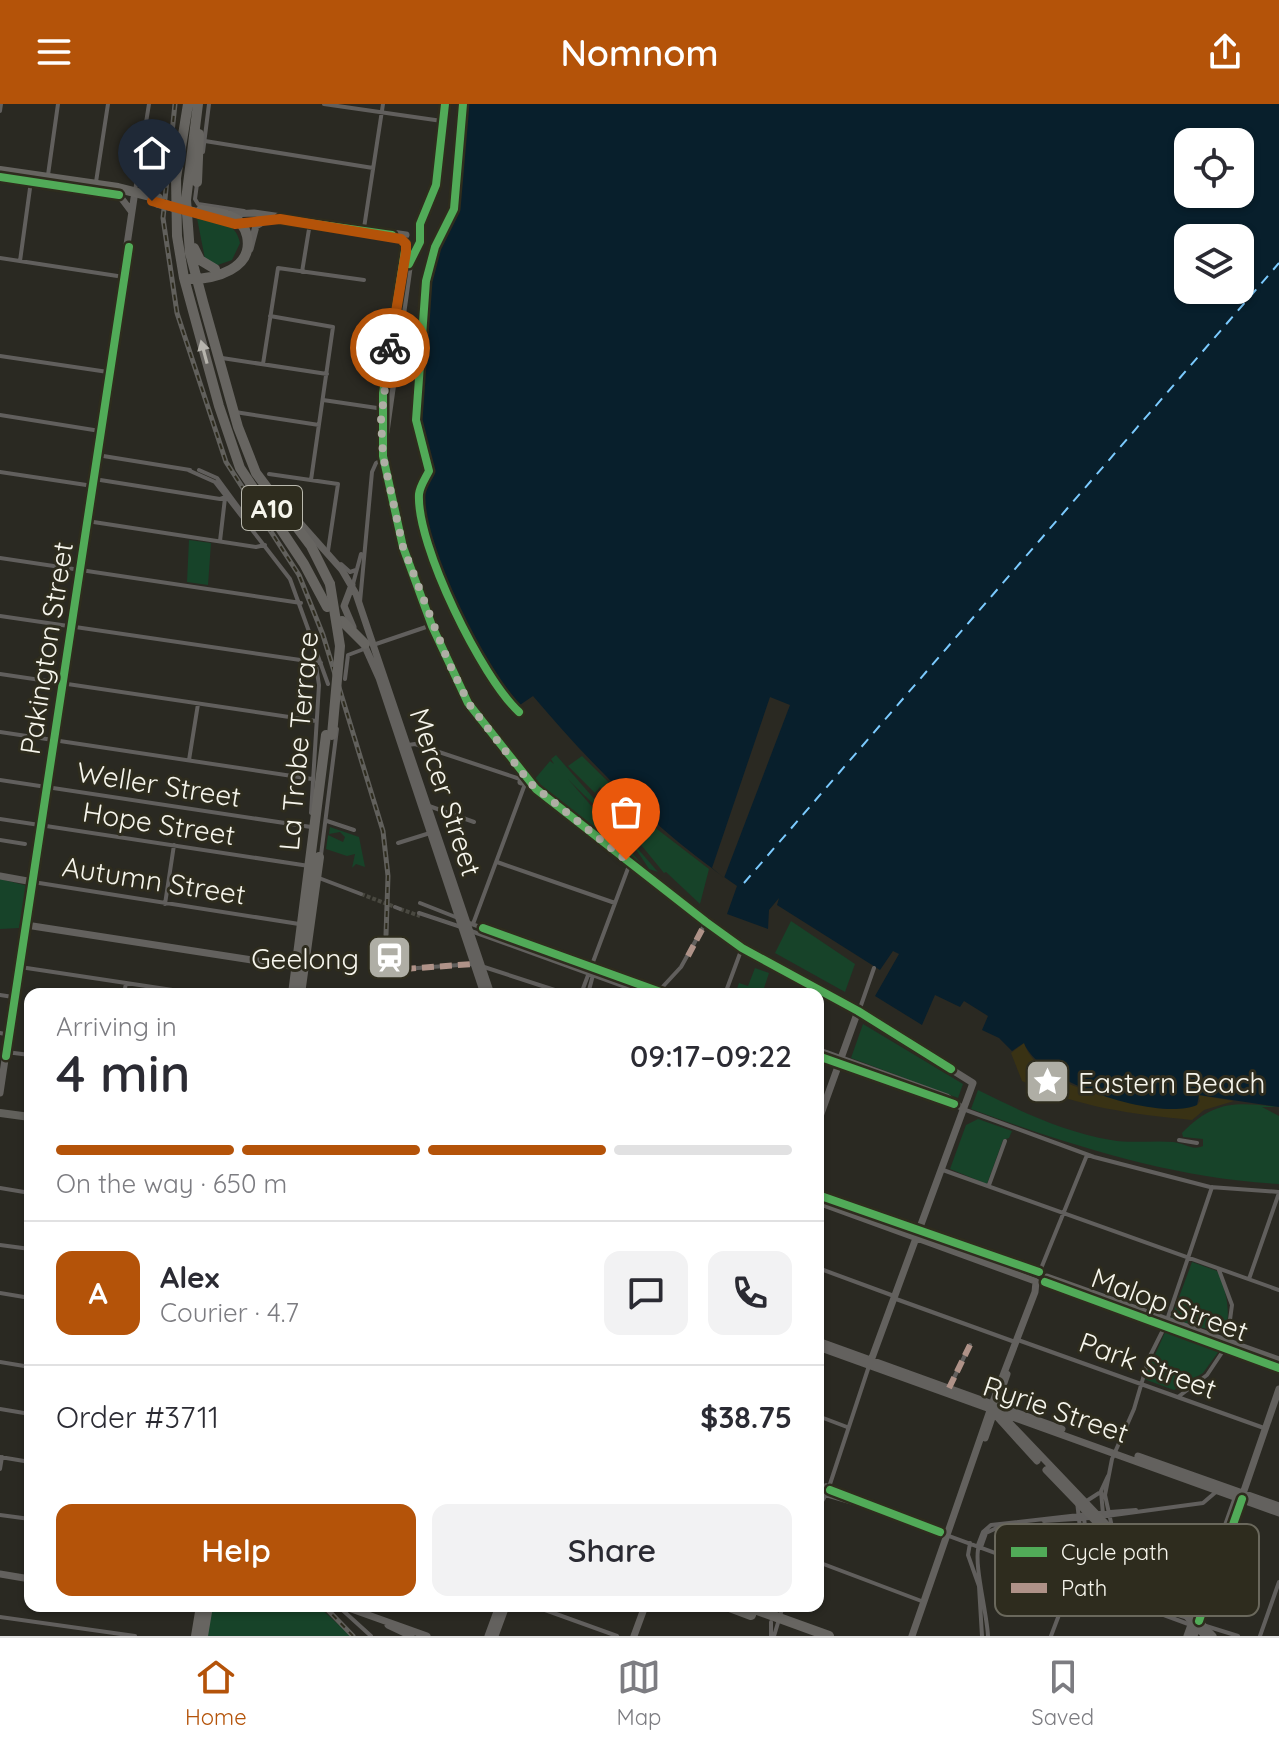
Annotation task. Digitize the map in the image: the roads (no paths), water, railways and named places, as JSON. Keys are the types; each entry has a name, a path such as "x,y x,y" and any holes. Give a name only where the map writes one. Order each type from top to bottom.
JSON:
{"highway":[{"name":"A10","path":"188,104 175,205 184,278 225,425"},
{"path":"197,182 200,104"},
{"name":"A10","path":"200,104 187,172 187,219 196,276 233,412 249,456"},
{"path":"0,174 96,185 230,216 248,243 240,263 184,278"},
{"path":"0,174 119,195 136,195"},
{"path":"200,209 237,224 242,250 234,262 205,282 203,302"},
{"path":"187,219 197,256 219,271"},
{"path":"225,425 248,482 292,544 327,607"},
{"name":"La Trobe Terrace","path":"225,425 250,477 308,552 327,585"},
{"name":"La Trobe Terrace","path":"249,456 270,496 315,553 327,585 335,640 317,877 295,988"},
{"path":"342,621 368,646"},
{"name":"La Trobe Terrace","path":"300,988 303,925 329,735"},
{"path":"196,1636 200,1612"},
{"path":"203,1636 208,1612"},
{"path":"741,1612 809,1636"},
{"path":"755,1612 775,1626 829,1636"}],"main road":[{"path":"0,1113 24,1116"}],"street":[{"path":"0,111 1,104"},
{"path":"47,177 58,104"},
{"path":"96,185 108,104"},
{"path":"136,195 149,104"},
{"path":"209,104 197,182 200,209 255,221"},
{"path":"324,104 442,121"},
{"path":"364,231 383,104"},
{"path":"445,104 438,176 424,214 410,239 384,409 387,461 403,547 433,625 469,704 526,779 742,948 816,988"},
{"path":"205,141 373,168"},
{"path":"20,261 31,181"},
{"path":"119,195 128,204 133,221"},
{"name":"Pakington Street","path":"0,1093 4,1034 20,967 136,195"},
{"path":"215,213 255,221 280,219"},
{"path":"237,224 280,219 410,239"},
{"path":"240,263 248,253 255,221"},
{"path":"302,272 310,223"},
{"path":"0,258 125,277"},
{"path":"263,364 278,268 364,280"},
{"path":"270,316 333,327 311,480"},
{"path":"0,356 110,373"},
{"path":"218,358 327,374"},
{"path":"323,400 384,409"},
{"path":"233,412 319,425"},
{"path":"0,415 101,432"},
{"path":"97,455 209,474 290,579 328,684"},
{"name":"Mercer Street","path":"249,456 276,495 352,585 360,604 368,646 487,988"},
{"path":"360,604 363,548 374,467 387,461"},
{"path":"0,472 227,497"},
{"path":"269,474 338,484 328,554 349,572 358,568"},
{"path":"220,541 227,497"},
{"path":"87,521 265,545"},
{"path":"363,548 345,599 345,610 368,646"},
{"path":"0,558 301,603"},
{"path":"0,616 319,664"},
{"path":"345,679 348,655 433,625"},
{"path":"311,863 319,664"},
{"path":"0,674 316,721"},
{"path":"318,704 327,697"},
{"path":"189,760 198,704"},
{"path":"336,719 337,751 317,877 361,893"},
{"path":"0,732 312,779"},
{"path":"404,746 415,744 526,779"},
{"name":"Mercer Street","path":"404,746 427,805 458,918 467,926"},
{"path":"467,926 480,909 526,779"},
{"name":"Weller Street","path":"0,780 311,827"},
{"path":"427,805 474,822"},
{"name":"Hope Street","path":"0,819 311,863"},
{"path":"327,821 354,830"},
{"path":"398,843 433,832"},
{"path":"0,840 25,844"},
{"path":"165,904 174,845"},
{"path":"497,862 615,903"},
{"path":"584,988 630,863"},
{"name":"Autumn Street","path":"0,876 303,925"},
{"path":"420,903 458,918"},
{"path":"445,913 452,912 455,906"},
{"path":"480,909 480,927"},
{"path":"419,914 467,926 641,988"},
{"path":"661,988 688,956 706,922"},
{"path":"26,925 300,967"},
{"path":"467,926 480,927 630,988"},
{"path":"727,988 742,948"},
{"path":"404,969 477,965 548,988"},
{"path":"20,967 161,988"},
{"path":"824,1105 874,968"},
{"path":"589,988 591,972"},
{"name":"Mercer Street","path":"483,982 484,988"},
{"path":"125,988 126,983"},
{"path":"824,993 973,1083 824,1490 995,1552"},
{"path":"0,995 15,997"},
{"path":"4,1052 24,1054"},
{"path":"824,1052 950,1097 963,1108 1085,1154 1212,1187 1279,1192 1249,1279"},
{"path":"824,1057 840,1060"},
{"path":"1179,1140 1197,1143"},
{"path":"988,1186 1005,1141"},
{"path":"912,1636 1085,1154"},
{"path":"941,1169 1279,1290"},
{"path":"1091,1524 1105,1495 1115,1450 1166,1323 1212,1187"},
{"path":"0,1188 24,1192"},
{"name":"Malop Street","path":"824,1201 1251,1354 1279,1368"},
{"path":"0,1245 24,1248"},
{"path":"1178,1397 1207,1375 1226,1345 1232,1305 1218,1268"},
{"name":"Park Street","path":"824,1270 1264,1428"},
{"path":"0,1293 24,1297"},
{"path":"949,1388 970,1345"},
{"name":"Ryrie Street","path":"824,1346 1033,1424 1115,1450 1217,1491 1254,1496 1279,1506"},
{"name":"Malop Street","path":"1251,1354 1279,1360"},
{"path":"0,1362 24,1366"},
{"name":"Ryrie Street","path":"870,1363 949,1388 995,1410 1240,1495 1279,1513"},
{"path":"1230,1524 1279,1389"},
{"path":"0,1409 24,1413"},
{"path":"995,1410 1081,1502"},
{"path":"995,1410 1102,1524"},
{"path":"824,1418 847,1427"},
{"path":"1020,1436 1023,1427 1033,1424"},
{"path":"0,1469 1,1457 24,1461"},
{"path":"1092,1524 1109,1475"},
{"path":"1248,1477 1254,1496"},
{"path":"1081,1502 1101,1491"},
{"path":"1007,1524 1203,1503 1212,1499 1217,1491"},
{"path":"0,1515 24,1518"},
{"path":"1094,1515 1102,1524"},
{"path":"985,1633 985,1595 975,1560 988,1529 995,1527"},
{"path":"970,1543 968,1555 977,1579 985,1633"},
{"path":"824,1564 924,1602"},
{"path":"0,1574 24,1578"},
{"path":"1260,1636 1279,1582"},
{"path":"346,1612 371,1636"},
{"path":"362,1612 362,1627"},
{"path":"365,1612 411,1636"},
{"path":"488,1636 497,1612"},
{"path":"495,1636 504,1612"},
{"path":"551,1612 617,1636"},
{"path":"632,1636 641,1612"},
{"path":"1051,1636 1058,1616"},
{"path":"1177,1616 1196,1622"},
{"path":"1178,1616 1236,1636"},
{"path":"1190,1616 1205,1636"},
{"path":"1190,1616 1213,1636"},
{"path":"1194,1636 1198,1616"},
{"path":"0,1617 135,1636"},
{"path":"379,1621 424,1635"},
{"path":"1187,1636 1196,1622"}],"water":[{"path":"465,104 1279,104 1279,1107 1199,1095 1197,1105 1180,1109 1156,1108 1102,1095 1052,1072 1034,1058 1024,1043 1012,1051 999,1038 982,1030 988,1016 964,1001 960,1007 935,995 922,1025 875,996 899,954 893,951 880,970 777,905 779,898 769,910 768,929 727,914 737,886 708,866 628,798 533,696 517,707 455,609 440,572 420,497 431,472 417,410 426,298 434,257 457,212"}],"tunnel":[{"path":"361,894 395,907"},
{"path":"400,909 420,916"}],"railway":[{"path":"175,104 163,218 177,313 226,462 299,575 323,635 383,831 388,876 386,935"},
{"path":"330,1612 353,1636"}],"place":[{"name":"Geelong","path":"390,958"},
{"name":"Eastern Beach","path":"1047,1082"}]}
